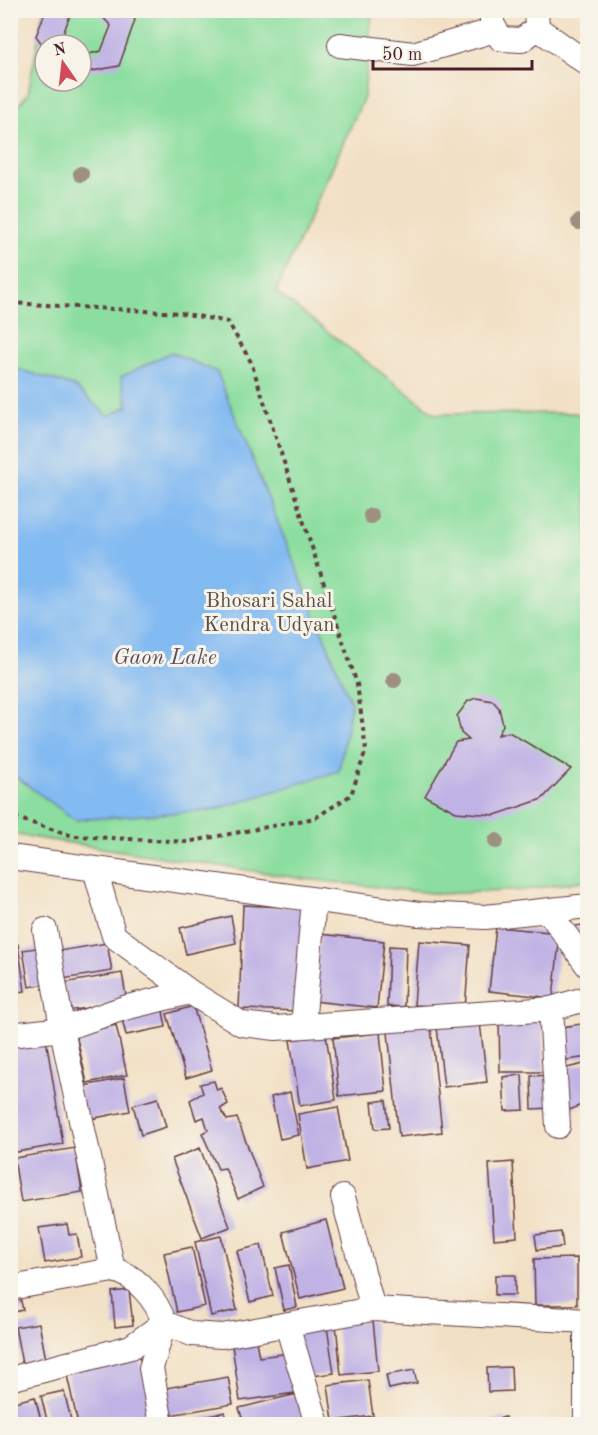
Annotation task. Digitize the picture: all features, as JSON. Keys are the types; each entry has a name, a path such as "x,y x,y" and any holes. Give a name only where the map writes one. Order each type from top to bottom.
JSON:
{"street":[{"path":"340,45 413,54 493,20 501,39 522,40 537,19 588,64"},
{"path":"10,857 419,914 485,918 588,906"},
{"path":"95,869 114,936 190,992 242,1024 276,1028 551,1009 588,998"},
{"path":"303,1026 314,900"},
{"path":"549,912 588,966"},
{"path":"45,930 113,1270"},
{"path":"10,1035 63,1029 124,1008 190,992"},
{"path":"551,1009 558,1126"},
{"path":"343,1197 373,1309"},
{"path":"10,1288 113,1270 124,1272 160,1308 164,1323 151,1368 162,1425"},
{"path":"164,1323 192,1334 222,1336 373,1309 587,1321 586,1425"},
{"path":"10,1379 131,1347 164,1323"},
{"path":"287,1325 317,1425"}],"path":[{"path":"10,303 182,313 228,322 251,362 357,684 366,750 351,795 315,818 187,842 73,836 10,816"}],"green space":[{"name":"Bhosari Sahal Kendra Udyan","path":"43,11 372,11 364,97 276,292 435,414 577,413 587,427 587,880 525,890 440,894 305,879 11,834 10,114 28,94 33,66 33,93 93,93 93,33 39,33"}],"water":[{"name":"Gaon Lake","path":"171,352 217,372 351,703 339,771 214,810 75,820 11,773 11,367 74,386 108,416 128,406 121,377"}],"building":[{"path":"46,10 72,10 63,33 37,33"},
{"path":"96,10 127,10 135,20 119,66 93,71 93,53 101,51 111,26"},
{"path":"476,698 493,701 499,708 503,725 498,735 509,732 571,769 542,799 495,815 456,812 425,796 456,742 469,740 461,733 457,716 468,701"},
{"path":"243,905 307,908 302,1011 239,1009"},
{"path":"231,916 236,943 186,954 180,928"},
{"path":"588,924 588,950 581,952 575,926"},
{"path":"496,927 560,933 553,998 489,991"},
{"path":"320,934 384,941 377,1008 313,1001"},
{"path":"419,941 470,945 465,1008 414,1005"},
{"path":"107,943 112,971 57,980 53,952"},
{"path":"18,944 25,991 10,993 10,945"},
{"path":"389,946 406,947 404,1007 387,1006"},
{"path":"42,947 48,984 29,987 23,950"},
{"path":"122,973 127,1002 67,1011 63,983"},
{"path":"162,1006 166,1027 126,1035 121,1015"},
{"path":"193,1006 212,1070 186,1078 167,1014"},
{"path":"479,1014 487,1082 444,1087 436,1019"},
{"path":"430,1018 442,1132 399,1137 387,1023"},
{"path":"543,1019 544,1072 500,1072 499,1020"},
{"path":"588,1023 588,1057 560,1061 555,1028"},
{"path":"116,1025 127,1075 87,1083 76,1034"},
{"path":"380,1033 386,1091 339,1096 333,1038"},
{"path":"326,1035 336,1100 300,1106 290,1040"},
{"path":"46,1039 63,1144 11,1153 10,1045"},
{"path":"588,1063 588,1102 565,1112 558,1070"},
{"path":"522,1075 524,1110 505,1111 503,1077"},
{"path":"550,1075 551,1108 532,1109 531,1076"},
{"path":"124,1078 130,1111 85,1120 79,1087"},
{"path":"214,1081 217,1090 221,1088 228,1104 220,1109 227,1120 237,1118 263,1187 238,1199 225,1168 218,1169 202,1133 208,1130 204,1117 196,1120 190,1100 203,1093 200,1084"},
{"path":"290,1092 299,1135 280,1139 271,1097"},
{"path":"158,1098 166,1127 141,1135 133,1105"},
{"path":"386,1100 389,1128 375,1129 372,1102"},
{"path":"338,1107 348,1161 307,1169 298,1114"},
{"path":"75,1148 82,1192 21,1202 14,1158"},
{"path":"200,1148 230,1227 202,1238 172,1159"},
{"path":"513,1162 517,1237 494,1239 489,1164"},
{"path":"326,1220 343,1288 300,1299 283,1232"},
{"path":"67,1224 69,1235 77,1234 81,1257 45,1263 39,1228"},
{"path":"561,1232 563,1247 537,1250 535,1235"},
{"path":"221,1236 237,1310 211,1316 195,1242"},
{"path":"261,1245 273,1296 250,1302 237,1251"},
{"path":"192,1247 205,1306 177,1312 164,1253"},
{"path":"582,1254 588,1254 588,1308 582,1308"},
{"path":"577,1258 577,1305 535,1305 534,1259"},
{"path":"289,1265 297,1307 284,1310 275,1268"},
{"path":"495,1275 515,1275 515,1295 495,1295"},
{"path":"129,1290 133,1325 115,1327 112,1292"},
{"path":"20,1297 23,1310 10,1313 10,1300"},
{"path":"373,1320 378,1371 341,1375 336,1324"},
{"path":"39,1323 46,1360 22,1364 15,1327"},
{"path":"327,1327 334,1373 305,1377 298,1331"},
{"path":"256,1341 259,1357 290,1353 295,1393 240,1401 232,1345"},
{"path":"139,1355 155,1424 78,1424 66,1371"},
{"path":"511,1367 512,1391 488,1392 487,1368"},
{"path":"414,1370 417,1383 389,1389 386,1375"},
{"path":"228,1377 233,1404 165,1416 160,1389"},
{"path":"368,1380 373,1416 333,1421 328,1385"},
{"path":"64,1391 72,1424 48,1424 41,1396"},
{"path":"301,1393 308,1424 244,1424 239,1408"},
{"path":"35,1397 42,1424 10,1424 10,1403"},
{"path":"225,1412 228,1424 179,1424"},
{"path":"505,1417 507,1424 490,1424 489,1421"},
{"path":"462,1419 463,1423 484,1419 485,1424 448,1424 447,1421"}]}
